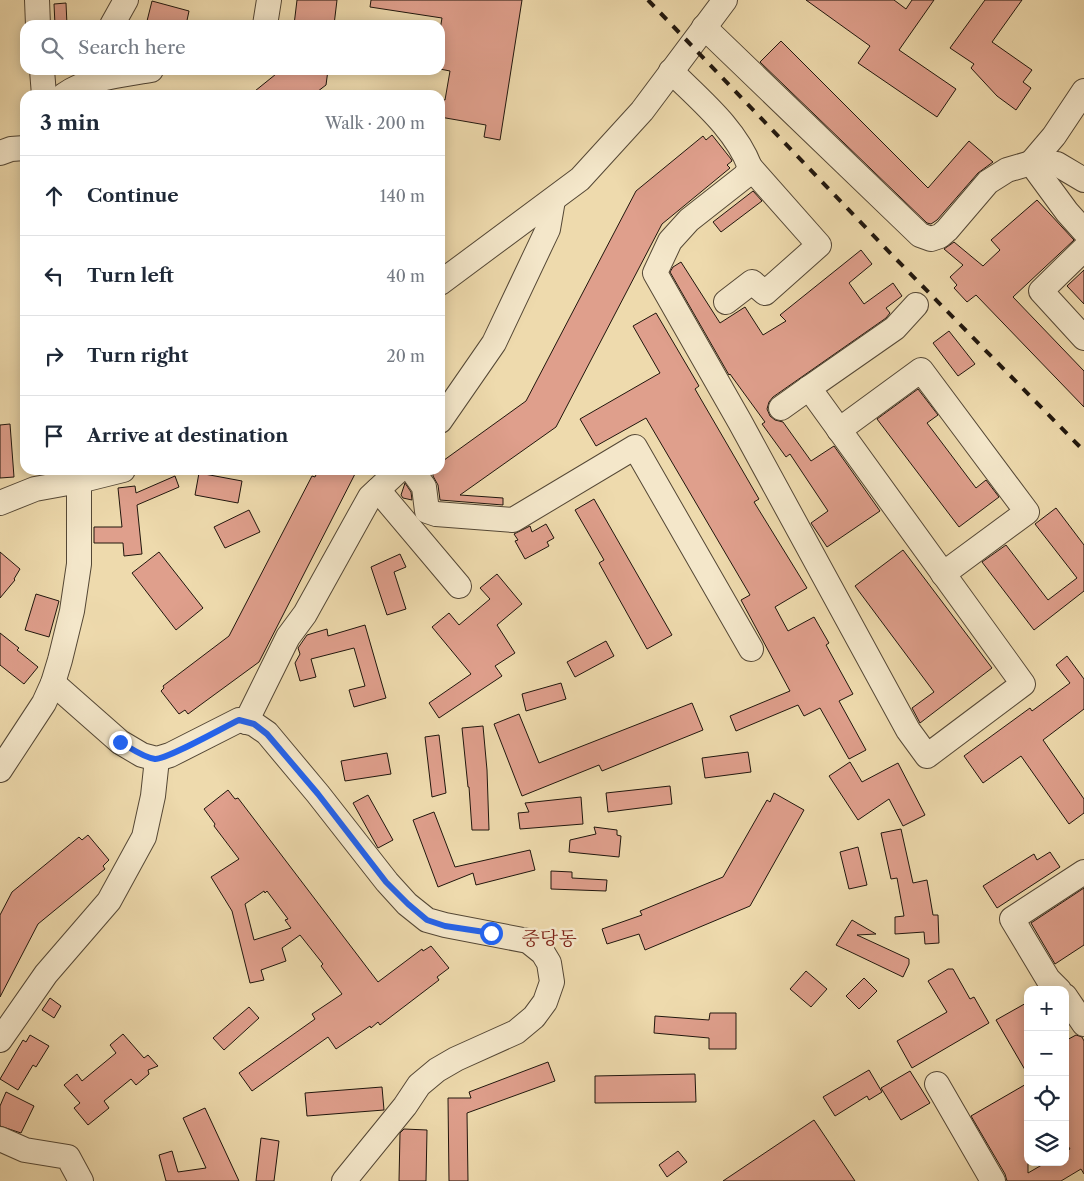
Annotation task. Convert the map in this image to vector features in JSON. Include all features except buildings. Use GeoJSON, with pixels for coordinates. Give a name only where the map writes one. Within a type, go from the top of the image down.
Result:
{"type":"FeatureCollection","features":[{"type":"Feature","properties":{"kind":"street"},"geometry":{"type":"LineString","coordinates":[[36,0],[38,20]]}},
{"type":"Feature","properties":{"kind":"street"},"geometry":{"type":"LineString","coordinates":[[115,20],[126,0]]}},
{"type":"Feature","properties":{"kind":"street"},"geometry":{"type":"LineString","coordinates":[[265,20],[268,0]]}},
{"type":"Feature","properties":{"kind":"street"},"geometry":{"type":"LineString","coordinates":[[445,279],[580,179],[642,111],[725,0]]}},
{"type":"Feature","properties":{"kind":"street"},"geometry":{"type":"LineString","coordinates":[[704,27],[920,235],[931,239],[940,236],[988,182],[1007,170],[1031,163],[1057,164],[1084,180]]}},
{"type":"Feature","properties":{"kind":"street"},"geometry":{"type":"LineString","coordinates":[[671,71],[724,124],[745,154],[750,167],[819,245],[765,293],[752,282],[726,302]]}},
{"type":"Feature","properties":{"kind":"street"},"geometry":{"type":"LineString","coordinates":[[42,75],[44,90]]}},
{"type":"Feature","properties":{"kind":"street"},"geometry":{"type":"LineString","coordinates":[[71,90],[92,77],[118,75]]}},
{"type":"Feature","properties":{"kind":"street"},"geometry":{"type":"LineString","coordinates":[[1031,163],[1054,136],[1084,91]]}},
{"type":"Feature","properties":{"kind":"street"},"geometry":{"type":"LineString","coordinates":[[0,153],[20,148]]}},
{"type":"Feature","properties":{"kind":"street"},"geometry":{"type":"LineString","coordinates":[[1031,163],[1067,212],[1084,231]]}},
{"type":"Feature","properties":{"kind":"street"},"geometry":{"type":"LineString","coordinates":[[750,167],[745,176],[690,220],[670,241],[655,273],[740,422],[908,730],[927,756],[1023,684],[809,388]]}},
{"type":"Feature","properties":{"kind":"street"},"geometry":{"type":"LineString","coordinates":[[445,414],[494,343],[548,229],[553,200]]}},
{"type":"Feature","properties":{"kind":"street"},"geometry":{"type":"LineString","coordinates":[[1084,249],[1041,290],[1084,338]]}},
{"type":"Feature","properties":{"kind":"street"},"geometry":{"type":"LineString","coordinates":[[782,408],[894,328],[916,305]]}},
{"type":"Feature","properties":{"kind":"street"},"geometry":{"type":"LineString","coordinates":[[839,430],[921,370],[1027,512],[943,574]]}},
{"type":"Feature","properties":{"kind":"street"},"geometry":{"type":"LineString","coordinates":[[416,475],[424,487],[426,511],[436,514],[513,520],[635,447],[751,649]]}},
{"type":"Feature","properties":{"kind":"street"},"geometry":{"type":"LineString","coordinates":[[0,503],[35,489],[79,475],[77,573],[72,611],[53,683],[44,703],[0,770]]}},
{"type":"Feature","properties":{"kind":"street"},"geometry":{"type":"LineString","coordinates":[[246,722],[288,637],[306,614],[370,498],[394,475]]}},
{"type":"Feature","properties":{"kind":"street"},"geometry":{"type":"LineString","coordinates":[[378,490],[459,586]]}},
{"type":"Feature","properties":{"kind":"street"},"geometry":{"type":"LineString","coordinates":[[53,683],[120,742],[142,755],[157,759],[170,755],[239,720],[254,724],[267,734],[318,794],[386,882],[427,920],[445,926],[528,941],[544,953],[549,963],[552,982],[545,1002],[534,1017],[516,1032],[456,1059],[437,1070],[419,1085],[405,1106],[344,1181]]}},
{"type":"Feature","properties":{"kind":"street"},"geometry":{"type":"LineString","coordinates":[[0,1040],[46,974],[109,901],[144,837],[153,796],[157,759]]}},
{"type":"Feature","properties":{"kind":"street"},"geometry":{"type":"LineString","coordinates":[[1055,986],[1048,979],[1012,919],[1084,872]]}},
{"type":"Feature","properties":{"kind":"street"},"geometry":{"type":"LineString","coordinates":[[1069,1002],[1084,1024]]}},
{"type":"Feature","properties":{"kind":"street"},"geometry":{"type":"LineString","coordinates":[[936,1084],[993,1181]]}},
{"type":"Feature","properties":{"kind":"street"},"geometry":{"type":"LineString","coordinates":[[0,1140],[25,1150],[68,1157],[81,1181]]}},
{"type":"Feature","properties":{"kind":"railway"},"geometry":{"type":"LineString","coordinates":[[648,0],[895,258],[1084,451]]}},
{"type":"Feature","properties":{"kind":"district","name":"중당동"},"geometry":{"type":"Point","coordinates":[549,938]}},
{"type":"Feature","properties":{"kind":"route"},"geometry":{"type":"LineString","coordinates":[[120,742],[142,755],[157,759],[170,755],[239,720],[254,724],[267,734],[318,794],[386,882],[408,904],[427,920],[445,926],[491,933]]}}]}
